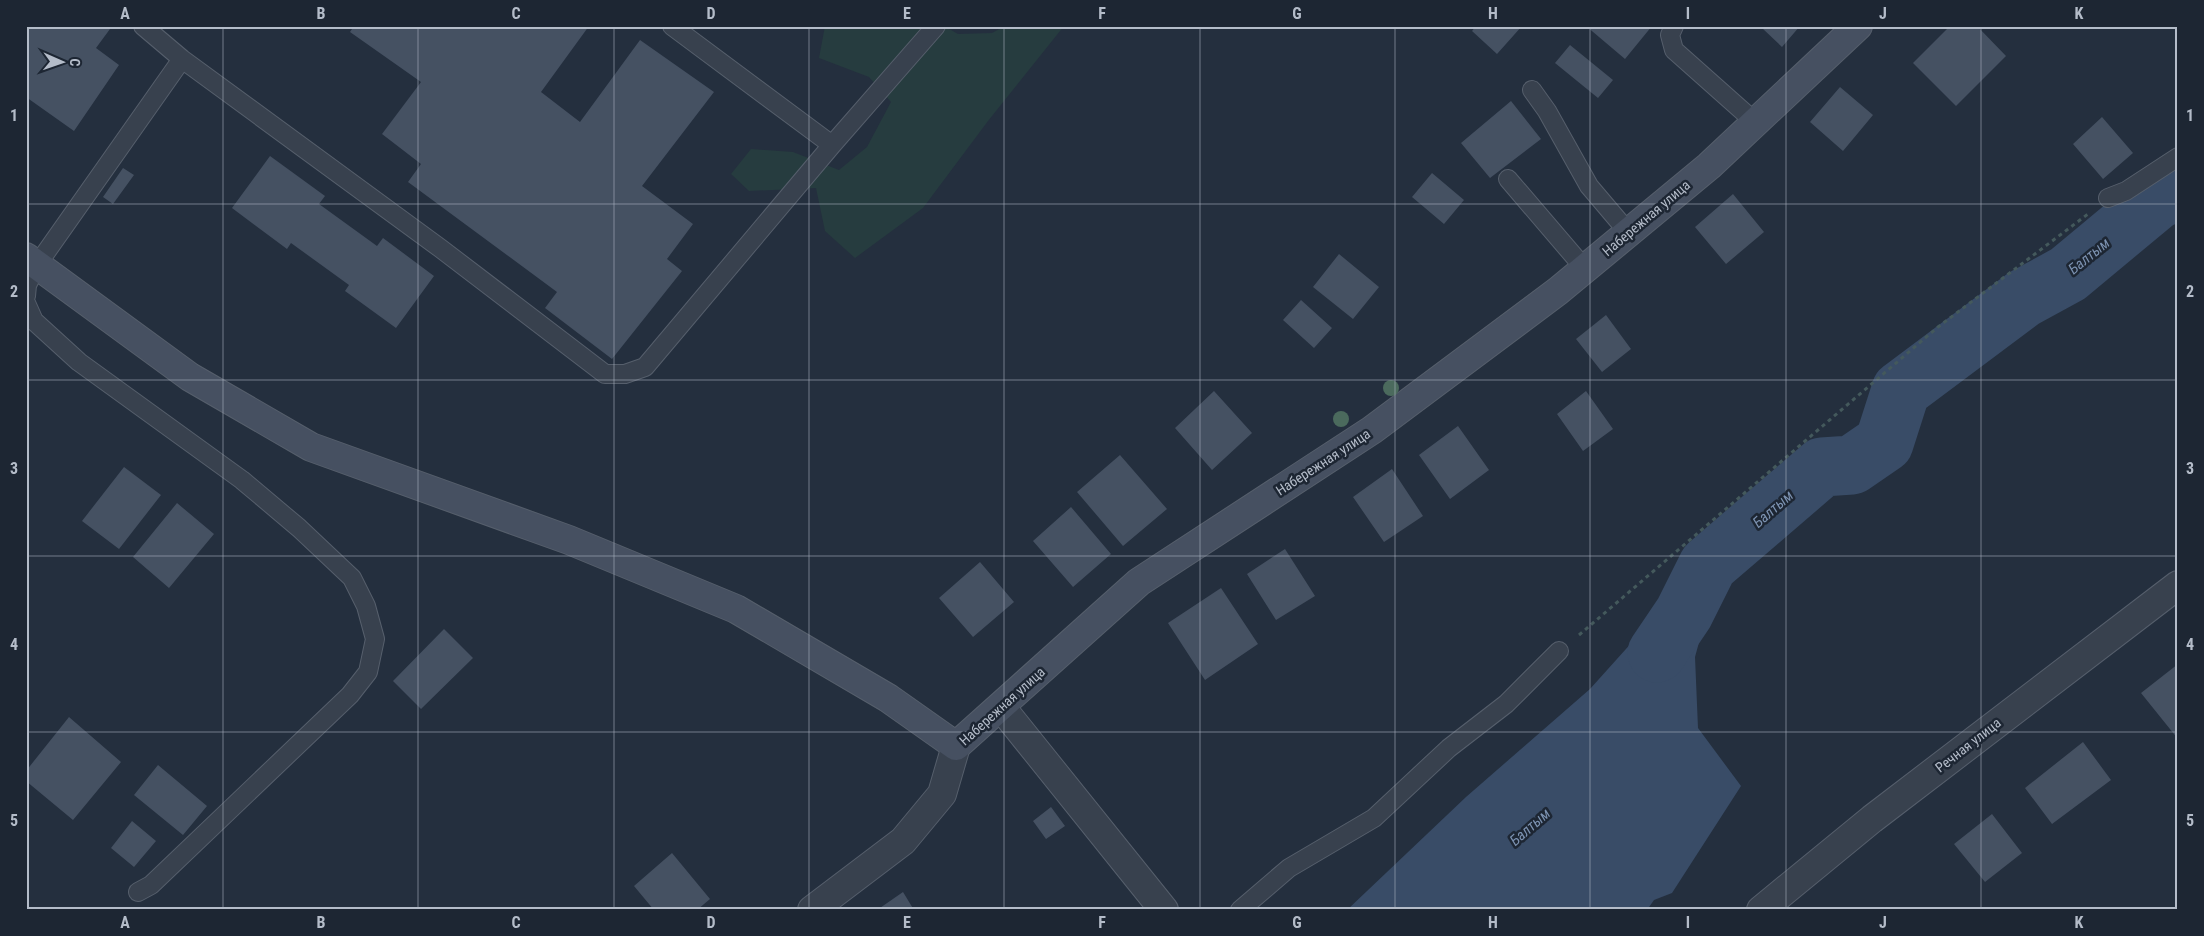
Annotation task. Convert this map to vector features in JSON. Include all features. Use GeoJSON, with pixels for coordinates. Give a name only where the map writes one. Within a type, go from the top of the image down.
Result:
{"type":"FeatureCollection","features":[{"type":"Feature","properties":{"kind":"street","name":"Набережная улица"},"geometry":{"type":"LineString","coordinates":[[812,910],[903,840],[942,794],[956,746],[1002,707],[1139,582],[1372,430],[1585,269],[1709,166],[1858,26]]}},
{"type":"Feature","properties":{"kind":"street"},"geometry":{"type":"LineString","coordinates":[[32,261],[190,377],[311,447],[569,540],[736,609],[888,698],[956,746]]}},
{"type":"Feature","properties":{"kind":"street","name":"Речная улица"},"geometry":{"type":"LineString","coordinates":[[1761,910],[1872,819],[2178,585]]}},
{"type":"Feature","properties":{"kind":"street"},"geometry":{"type":"LineString","coordinates":[[1002,707],[1164,910]]}},
{"type":"Feature","properties":{"kind":"lane"},"geometry":{"type":"LineString","coordinates":[[143,26],[182,59],[432,242],[605,374],[625,374],[645,366],[832,145],[936,26]]}},
{"type":"Feature","properties":{"kind":"lane"},"geometry":{"type":"LineString","coordinates":[[672,26],[832,145]]}},
{"type":"Feature","properties":{"kind":"lane"},"geometry":{"type":"LineString","coordinates":[[1674,26],[1670,35],[1674,50],[1755,122]]}},
{"type":"Feature","properties":{"kind":"lane"},"geometry":{"type":"LineString","coordinates":[[26,296],[32,261],[182,59]]}},
{"type":"Feature","properties":{"kind":"lane"},"geometry":{"type":"LineString","coordinates":[[1532,90],[1547,112],[1589,186],[1628,232]]}},
{"type":"Feature","properties":{"kind":"lane"},"geometry":{"type":"LineString","coordinates":[[2108,198],[2126,191],[2178,157]]}},
{"type":"Feature","properties":{"kind":"lane"},"geometry":{"type":"LineString","coordinates":[[1508,179],[1585,269]]}},
{"type":"Feature","properties":{"kind":"lane"},"geometry":{"type":"LineString","coordinates":[[26,303],[34,321],[79,362],[242,480],[299,528],[352,578],[366,606],[375,639],[368,672],[350,695],[151,884],[138,892]]}},
{"type":"Feature","properties":{"kind":"lane"},"geometry":{"type":"LineString","coordinates":[[1240,910],[1289,868],[1374,818],[1449,748],[1506,704],[1559,651]]}},
{"type":"Feature","properties":{"kind":"path"},"geometry":{"type":"LineString","coordinates":[[1559,651],[1600,620],[1938,327],[2108,198]]}},
{"type":"Feature","properties":{"kind":"green space"},"geometry":{"type":"Polygon","coordinates":[[[825,26],[944,26],[958,34],[992,33],[1005,26],[1064,26],[988,121],[923,208],[855,258],[825,231],[816,188],[749,191],[731,174],[751,149],[793,152],[839,170],[867,147],[891,102],[869,77],[819,58],[825,26]]]}},
{"type":"Feature","properties":{"kind":"water"},"geometry":{"type":"Polygon","coordinates":[[[1688,580],[1713,591],[1695,657],[1698,728],[1741,786],[1672,893],[1654,900],[1647,910],[1347,910],[1466,797],[1590,689],[1688,580]]]}},
{"type":"Feature","properties":{"kind":"building"},"geometry":{"type":"Polygon","coordinates":[[[26,26],[107,26],[110,29],[96,48],[119,65],[74,131],[26,97],[26,26]]]}},
{"type":"Feature","properties":{"kind":"building"},"geometry":{"type":"Polygon","coordinates":[[[354,26],[589,26],[541,92],[580,122],[640,40],[714,92],[642,186],[693,224],[667,259],[682,271],[612,359],[545,308],[557,292],[408,182],[421,164],[382,134],[421,82],[350,32],[354,26]]]}},
{"type":"Feature","properties":{"kind":"building"},"geometry":{"type":"Polygon","coordinates":[[[1476,26],[1522,26],[1497,54],[1472,31],[1476,26]]]}},
{"type":"Feature","properties":{"kind":"building"},"geometry":{"type":"Polygon","coordinates":[[[1586,26],[1652,26],[1625,59],[1586,26]]]}},
{"type":"Feature","properties":{"kind":"building"},"geometry":{"type":"Polygon","coordinates":[[[1764,26],[1800,26],[1782,47],[1762,28],[1764,26]]]}},
{"type":"Feature","properties":{"kind":"building"},"geometry":{"type":"Polygon","coordinates":[[[1950,26],[1977,26],[2006,56],[1956,106],[1913,63],[1950,26]]]}},
{"type":"Feature","properties":{"kind":"building"},"geometry":{"type":"Polygon","coordinates":[[[1570,45],[1613,80],[1598,98],[1555,63],[1570,45]]]}},
{"type":"Feature","properties":{"kind":"building"},"geometry":{"type":"Polygon","coordinates":[[[1840,87],[1873,115],[1843,151],[1810,122],[1840,87]]]}},
{"type":"Feature","properties":{"kind":"building"},"geometry":{"type":"Polygon","coordinates":[[[1511,101],[1541,139],[1490,178],[1461,143],[1511,101]]]}},
{"type":"Feature","properties":{"kind":"building"},"geometry":{"type":"Polygon","coordinates":[[[2102,117],[2133,153],[2103,179],[2073,144],[2102,117]]]}},
{"type":"Feature","properties":{"kind":"building"},"geometry":{"type":"Polygon","coordinates":[[[270,156],[325,196],[319,204],[377,246],[383,238],[434,276],[396,328],[345,291],[349,285],[291,243],[287,249],[232,208],[270,156]]]}},
{"type":"Feature","properties":{"kind":"building"},"geometry":{"type":"Polygon","coordinates":[[[123,168],[134,175],[113,204],[103,197],[123,168]]]}},
{"type":"Feature","properties":{"kind":"building"},"geometry":{"type":"Polygon","coordinates":[[[1432,173],[1464,200],[1444,224],[1412,197],[1432,173]]]}},
{"type":"Feature","properties":{"kind":"building"},"geometry":{"type":"Polygon","coordinates":[[[1733,194],[1764,232],[1726,264],[1695,227],[1733,194]]]}},
{"type":"Feature","properties":{"kind":"building"},"geometry":{"type":"Polygon","coordinates":[[[1339,254],[1379,287],[1353,319],[1313,287],[1339,254]]]}},
{"type":"Feature","properties":{"kind":"building"},"geometry":{"type":"Polygon","coordinates":[[[1301,300],[1332,328],[1314,348],[1283,320],[1301,300]]]}},
{"type":"Feature","properties":{"kind":"building"},"geometry":{"type":"Polygon","coordinates":[[[1606,315],[1631,349],[1602,372],[1576,339],[1606,315]]]}},
{"type":"Feature","properties":{"kind":"building"},"geometry":{"type":"Polygon","coordinates":[[[1214,391],[1252,433],[1212,470],[1175,428],[1214,391]]]}},
{"type":"Feature","properties":{"kind":"building"},"geometry":{"type":"Polygon","coordinates":[[[1586,391],[1613,429],[1583,451],[1557,414],[1586,391]]]}},
{"type":"Feature","properties":{"kind":"building"},"geometry":{"type":"Polygon","coordinates":[[[1458,426],[1489,470],[1450,499],[1419,455],[1458,426]]]}},
{"type":"Feature","properties":{"kind":"building"},"geometry":{"type":"Polygon","coordinates":[[[1120,455],[1167,509],[1123,546],[1077,492],[1120,455]]]}},
{"type":"Feature","properties":{"kind":"building"},"geometry":{"type":"Polygon","coordinates":[[[124,467],[161,495],[119,549],[82,521],[124,467]]]}},
{"type":"Feature","properties":{"kind":"building"},"geometry":{"type":"Polygon","coordinates":[[[1392,469],[1423,516],[1384,542],[1353,497],[1392,469]]]}},
{"type":"Feature","properties":{"kind":"building"},"geometry":{"type":"Polygon","coordinates":[[[177,503],[214,534],[169,588],[133,557],[177,503]]]}},
{"type":"Feature","properties":{"kind":"building"},"geometry":{"type":"Polygon","coordinates":[[[1071,507],[1111,554],[1073,587],[1033,541],[1071,507]]]}},
{"type":"Feature","properties":{"kind":"building"},"geometry":{"type":"Polygon","coordinates":[[[1285,549],[1315,596],[1276,620],[1247,574],[1285,549]]]}},
{"type":"Feature","properties":{"kind":"building"},"geometry":{"type":"Polygon","coordinates":[[[980,562],[1014,602],[973,637],[939,598],[980,562]]]}},
{"type":"Feature","properties":{"kind":"building"},"geometry":{"type":"Polygon","coordinates":[[[1221,588],[1258,644],[1205,680],[1168,623],[1221,588]]]}},
{"type":"Feature","properties":{"kind":"building"},"geometry":{"type":"Polygon","coordinates":[[[444,629],[473,658],[421,709],[393,681],[444,629]]]}},
{"type":"Feature","properties":{"kind":"building"},"geometry":{"type":"Polygon","coordinates":[[[2178,664],[2178,739],[2141,693],[2178,664]]]}},
{"type":"Feature","properties":{"kind":"building"},"geometry":{"type":"Polygon","coordinates":[[[69,717],[121,762],[73,820],[26,781],[26,771],[69,717]]]}},
{"type":"Feature","properties":{"kind":"building"},"geometry":{"type":"Polygon","coordinates":[[[2083,742],[2111,780],[2052,824],[2025,788],[2083,742]]]}},
{"type":"Feature","properties":{"kind":"building"},"geometry":{"type":"Polygon","coordinates":[[[158,765],[207,806],[183,835],[134,795],[158,765]]]}},
{"type":"Feature","properties":{"kind":"building"},"geometry":{"type":"Polygon","coordinates":[[[1051,807],[1065,826],[1046,839],[1033,821],[1051,807]]]}},
{"type":"Feature","properties":{"kind":"building"},"geometry":{"type":"Polygon","coordinates":[[[1992,814],[2022,853],[1985,882],[1954,844],[1992,814]]]}},
{"type":"Feature","properties":{"kind":"building"},"geometry":{"type":"Polygon","coordinates":[[[132,821],[156,841],[134,867],[111,848],[132,821]]]}},
{"type":"Feature","properties":{"kind":"building"},"geometry":{"type":"Polygon","coordinates":[[[672,853],[710,899],[697,910],[654,910],[634,886],[672,853]]]}},
{"type":"Feature","properties":{"kind":"building"},"geometry":{"type":"Polygon","coordinates":[[[903,892],[914,910],[877,910],[903,892]]]}},
{"type":"Feature","properties":{"kind":"waterway","name":"Балтым"},"geometry":{"type":"LineString","coordinates":[[1657,653],[1684,613],[1708,565],[1822,467],[1852,465],[1884,443],[1901,390],[2024,298],[2068,274],[2157,200],[2178,190]]}}]}
